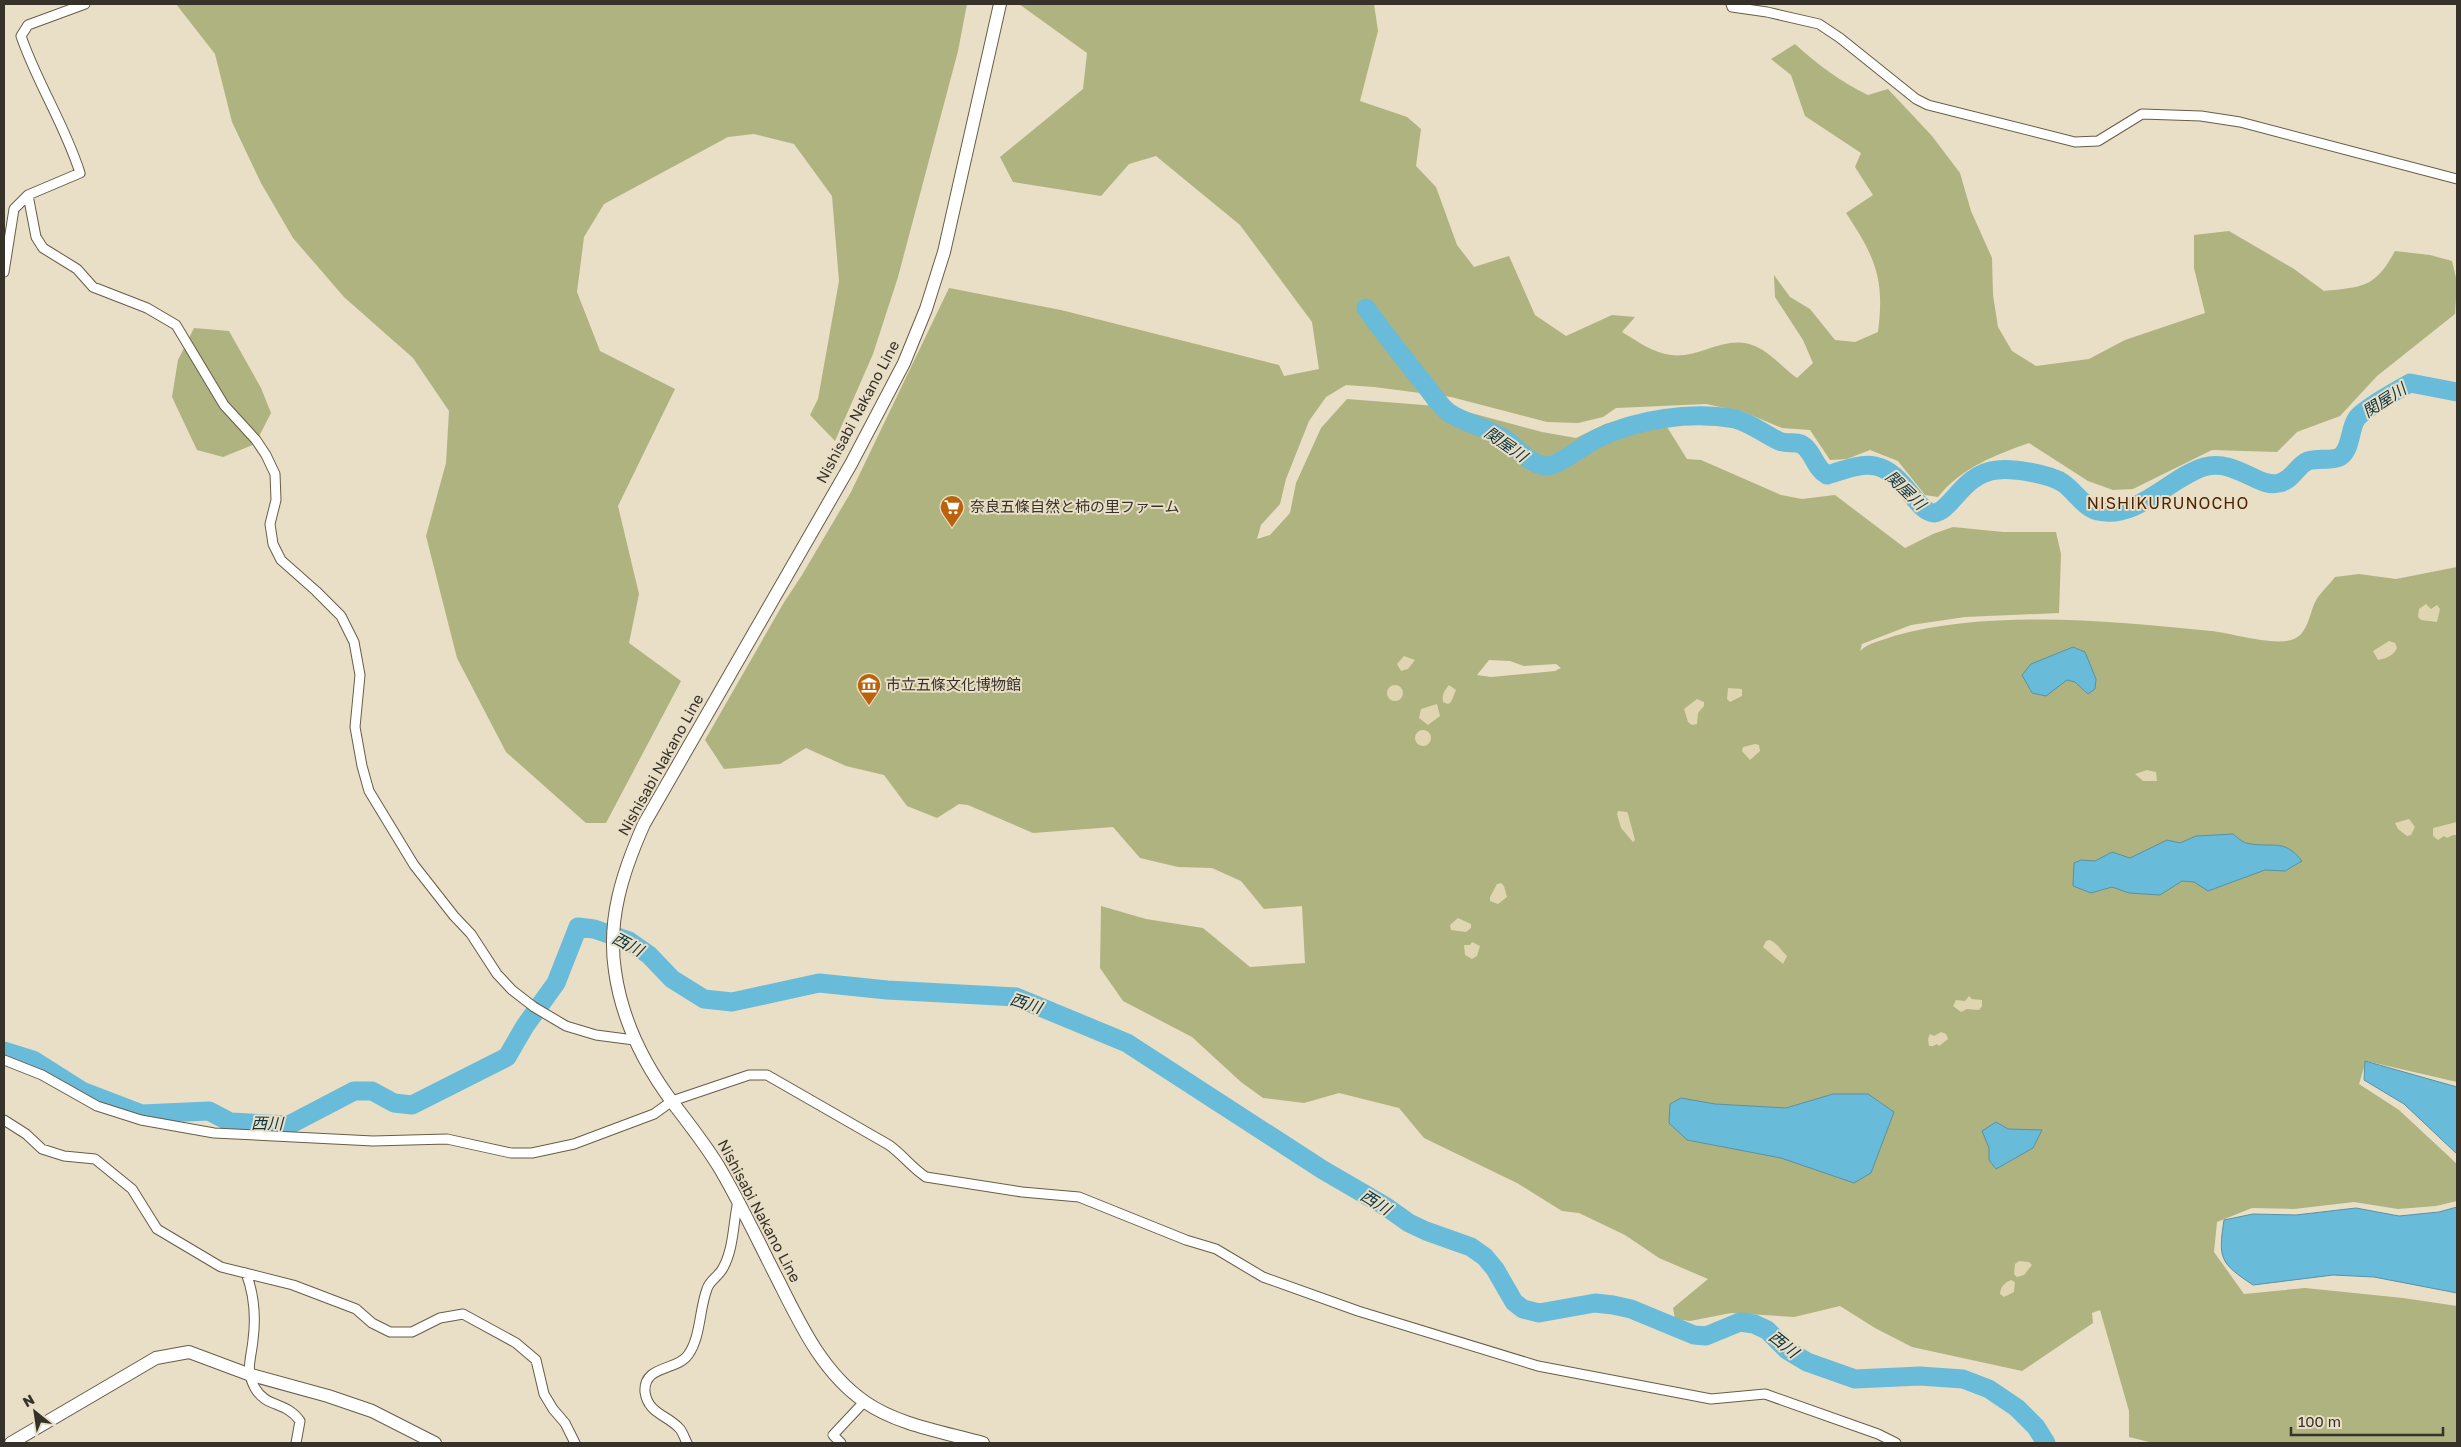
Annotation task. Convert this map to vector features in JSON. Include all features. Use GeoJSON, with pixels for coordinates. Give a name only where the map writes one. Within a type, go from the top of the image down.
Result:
{"type":"FeatureCollection","features":[{"type":"Feature","properties":{"kind":"main road","name":"Nishisabi Nakano Line"},"geometry":{"type":"LineString","coordinates":[[983,1443],[898,1419],[864,1402],[822,1360],[805,1333],[738,1201],[699,1136],[672,1101],[634,1040],[622,1008],[612,946],[614,913],[622,882],[644,824],[841,481],[904,363],[926,308],[944,252],[1000,4]]}},
{"type":"Feature","properties":{"kind":"main road"},"geometry":{"type":"LineString","coordinates":[[10,1443],[156,1358],[189,1352],[248,1374],[328,1396],[372,1411],[436,1443]]}},
{"type":"Feature","properties":{"kind":"street"},"geometry":{"type":"LineString","coordinates":[[4,272],[14,209],[28,195],[80,173],[74,155],[30,61],[21,36],[28,25],[86,4]]}},
{"type":"Feature","properties":{"kind":"street"},"geometry":{"type":"LineString","coordinates":[[1731,4],[1732,7],[1767,12],[1819,24],[1928,106],[2039,134],[2075,142],[2098,141],[2142,114],[2201,116],[2240,122],[2457,179]]}},
{"type":"Feature","properties":{"kind":"street"},"geometry":{"type":"LineString","coordinates":[[28,195],[36,237],[43,248],[76,269],[93,286],[147,308],[176,325],[224,405],[256,440],[266,455],[275,474],[276,500],[270,524],[273,544],[281,560],[341,616],[354,642],[360,675],[355,727],[362,766],[369,791],[414,865],[454,916],[472,934],[497,974],[512,990],[534,1007],[566,1026],[596,1035],[634,1040]]}},
{"type":"Feature","properties":{"kind":"street"},"geometry":{"type":"LineString","coordinates":[[4,1060],[42,1075],[97,1106],[141,1120],[214,1133],[373,1141],[446,1139],[511,1153],[532,1153],[574,1144],[654,1114],[672,1101],[749,1075],[767,1075],[900,1152],[914,1170],[926,1177],[1022,1192],[1079,1197],[1186,1240],[1216,1249],[1263,1277],[1358,1310],[1538,1366],[1711,1399],[1766,1394],[1878,1434],[1896,1443]]}},
{"type":"Feature","properties":{"kind":"street"},"geometry":{"type":"LineString","coordinates":[[4,1120],[26,1134],[42,1149],[64,1156],[94,1159],[132,1189],[157,1229],[220,1267],[293,1285],[356,1309],[372,1323],[390,1332],[412,1332],[440,1318],[463,1314],[516,1343],[536,1360],[544,1394],[553,1409],[565,1423],[575,1443]]}},
{"type":"Feature","properties":{"kind":"street"},"geometry":{"type":"LineString","coordinates":[[687,1443],[680,1430],[656,1413],[648,1402],[645,1390],[647,1379],[656,1371],[686,1358],[693,1348],[707,1287],[723,1268],[730,1249],[738,1201]]}},
{"type":"Feature","properties":{"kind":"street"},"geometry":{"type":"LineString","coordinates":[[246,1273],[253,1291],[254,1339],[248,1374],[256,1391],[270,1403],[287,1407],[300,1421],[296,1443]]}},
{"type":"Feature","properties":{"kind":"street"},"geometry":{"type":"LineString","coordinates":[[841,1443],[833,1435],[864,1402]]}},
{"type":"Feature","properties":{"kind":"green space"},"geometry":{"type":"Polygon","coordinates":[[[176,4],[967,4],[958,51],[898,277],[873,354],[835,441],[810,415],[818,399],[839,281],[832,196],[794,144],[754,134],[728,137],[604,204],[584,237],[577,292],[600,351],[675,389],[618,506],[639,594],[629,643],[681,681],[606,823],[586,823],[506,752],[457,658],[426,536],[446,463],[449,411],[413,358],[344,297],[293,238],[261,183],[232,122],[215,54],[176,4]]]}},
{"type":"Feature","properties":{"kind":"green space"},"geometry":{"type":"Polygon","coordinates":[[[1019,4],[1374,4],[1378,31],[1360,101],[1407,117],[1421,129],[1416,166],[1436,187],[1457,245],[1474,267],[1509,256],[1535,315],[1566,336],[1612,315],[1635,317],[1622,332],[1658,352],[1682,355],[1735,342],[1746,343],[1768,354],[1797,378],[1813,363],[1803,340],[1775,297],[1774,275],[1790,297],[1810,309],[1835,340],[1855,342],[1878,332],[1880,297],[1879,282],[1871,256],[1846,213],[1873,195],[1855,167],[1861,153],[1805,116],[1791,75],[1771,59],[1795,44],[1830,72],[1868,95],[1888,89],[1932,136],[1960,173],[1971,211],[1992,258],[1993,295],[1998,327],[2012,351],[2036,366],[2089,359],[2125,340],[2205,313],[2194,268],[2194,235],[2229,231],[2294,269],[2324,291],[2349,288],[2367,283],[2381,272],[2395,251],[2430,255],[2452,261],[2457,282],[2455,314],[2377,376],[2340,416],[2297,432],[2277,452],[2212,450],[2133,489],[2113,490],[2088,481],[2029,443],[2004,452],[1968,470],[1938,497],[1925,495],[1898,461],[1870,450],[1847,459],[1830,460],[1810,430],[1782,428],[1744,412],[1706,404],[1616,408],[1603,417],[1578,423],[1547,422],[1451,397],[1346,385],[1326,397],[1309,421],[1286,479],[1280,504],[1261,525],[1257,539],[1270,535],[1290,513],[1296,483],[1321,428],[1347,399],[1449,407],[1542,432],[1576,438],[1605,424],[1628,418],[1667,427],[1687,459],[1701,460],[1781,495],[1802,499],[1835,495],[1905,548],[1933,534],[1953,527],[2003,532],[2056,532],[2061,554],[2059,613],[1965,617],[1911,625],[1862,644],[1860,651],[1881,640],[1931,628],[1971,622],[2011,620],[2093,621],[2133,624],[2211,631],[2265,641],[2286,641],[2294,639],[2303,631],[2315,602],[2335,577],[2359,574],[2396,579],[2457,567],[2457,1082],[2366,1061],[2359,1084],[2399,1110],[2457,1164],[2457,1201],[2436,1206],[2398,1209],[2354,1202],[2294,1209],[2252,1208],[2217,1222],[2214,1252],[2244,1294],[2305,1288],[2403,1298],[2457,1306],[2457,1443],[2153,1443],[2129,1437],[2129,1411],[2100,1310],[2092,1313],[2093,1323],[2022,1371],[1912,1347],[1875,1328],[1840,1306],[1794,1317],[1731,1313],[1690,1321],[1675,1319],[1673,1308],[1708,1279],[1659,1258],[1625,1235],[1579,1213],[1562,1211],[1517,1183],[1424,1138],[1399,1108],[1339,1093],[1304,1103],[1263,1098],[1241,1082],[1192,1037],[1123,1001],[1100,968],[1101,906],[1146,919],[1203,928],[1250,967],[1305,963],[1302,906],[1264,909],[1241,881],[1212,868],[1178,867],[1140,858],[1113,827],[1033,833],[968,805],[959,804],[937,818],[907,806],[884,775],[846,766],[806,748],[780,764],[724,769],[705,740],[783,604],[851,492],[949,288],[1061,310],[1279,365],[1284,376],[1319,369],[1312,322],[1240,225],[1156,156],[1129,164],[1101,196],[1013,182],[1000,157],[1083,89],[1087,53],[1019,4]],[[1489,660],[1477,675],[1491,677],[1555,671],[1561,668],[1556,664],[1524,666],[1510,661],[1489,660]]]}},
{"type":"Feature","properties":{"kind":"green space"},"geometry":{"type":"Polygon","coordinates":[[[194,328],[229,331],[261,388],[271,413],[255,444],[223,457],[197,450],[172,397],[178,360],[194,328]]]}},
{"type":"Feature","properties":{"kind":"sand"},"geometry":{"type":"Polygon","coordinates":[[[2426,604],[2431,609],[2437,605],[2440,609],[2437,622],[2421,620],[2418,617],[2419,609],[2426,604]]]}},
{"type":"Feature","properties":{"kind":"sand"},"geometry":{"type":"Polygon","coordinates":[[[2389,641],[2395,643],[2397,648],[2394,653],[2378,660],[2373,651],[2389,641]]]}},
{"type":"Feature","properties":{"kind":"sand"},"geometry":{"type":"Polygon","coordinates":[[[1404,656],[1415,660],[1408,669],[1401,671],[1397,664],[1404,656]]]}},
{"type":"Feature","properties":{"kind":"sand"},"geometry":{"type":"Polygon","coordinates":[[[1395,685],[1403,693],[1395,701],[1387,693],[1395,685]]]}},
{"type":"Feature","properties":{"kind":"sand"},"geometry":{"type":"Polygon","coordinates":[[[1449,685],[1456,690],[1451,702],[1448,704],[1443,702],[1443,697],[1449,685]]]}},
{"type":"Feature","properties":{"kind":"sand"},"geometry":{"type":"Polygon","coordinates":[[[1728,688],[1742,689],[1742,696],[1730,702],[1727,699],[1728,688]]]}},
{"type":"Feature","properties":{"kind":"sand"},"geometry":{"type":"Polygon","coordinates":[[[1697,699],[1704,702],[1704,706],[1698,713],[1697,724],[1692,725],[1688,722],[1684,709],[1697,699]]]}},
{"type":"Feature","properties":{"kind":"sand"},"geometry":{"type":"Polygon","coordinates":[[[1437,704],[1440,716],[1428,725],[1419,718],[1421,709],[1437,704]]]}},
{"type":"Feature","properties":{"kind":"sand"},"geometry":{"type":"Polygon","coordinates":[[[1420,730],[1426,730],[1431,735],[1429,744],[1420,746],[1415,741],[1415,735],[1420,730]]]}},
{"type":"Feature","properties":{"kind":"sand"},"geometry":{"type":"Polygon","coordinates":[[[1759,745],[1760,751],[1750,760],[1742,751],[1743,747],[1759,745]]]}},
{"type":"Feature","properties":{"kind":"sand"},"geometry":{"type":"Polygon","coordinates":[[[2147,770],[2156,772],[2157,781],[2143,781],[2135,774],[2147,770]]]}},
{"type":"Feature","properties":{"kind":"sand"},"geometry":{"type":"Polygon","coordinates":[[[1618,811],[1627,812],[1628,814],[1635,840],[1633,842],[1621,828],[1617,814],[1618,811]]]}},
{"type":"Feature","properties":{"kind":"sand"},"geometry":{"type":"Polygon","coordinates":[[[2409,819],[2415,827],[2411,835],[2407,836],[2398,829],[2395,823],[2409,819]]]}},
{"type":"Feature","properties":{"kind":"sand"},"geometry":{"type":"Polygon","coordinates":[[[2457,822],[2457,835],[2447,838],[2444,836],[2438,840],[2433,836],[2433,828],[2457,822]]]}},
{"type":"Feature","properties":{"kind":"sand"},"geometry":{"type":"Polygon","coordinates":[[[1501,883],[1504,886],[1507,897],[1498,904],[1490,901],[1490,897],[1497,884],[1501,883]]]}},
{"type":"Feature","properties":{"kind":"sand"},"geometry":{"type":"Polygon","coordinates":[[[1458,918],[1471,924],[1471,928],[1466,932],[1451,930],[1450,925],[1458,918]]]}},
{"type":"Feature","properties":{"kind":"sand"},"geometry":{"type":"Polygon","coordinates":[[[1770,940],[1787,956],[1783,964],[1763,947],[1766,941],[1770,940]]]}},
{"type":"Feature","properties":{"kind":"sand"},"geometry":{"type":"Polygon","coordinates":[[[1472,942],[1480,946],[1477,956],[1472,959],[1465,955],[1464,945],[1470,945],[1472,942]]]}},
{"type":"Feature","properties":{"kind":"sand"},"geometry":{"type":"Polygon","coordinates":[[[1969,996],[1972,999],[1982,1000],[1982,1006],[1979,1010],[1967,1009],[1961,1012],[1953,1006],[1956,1000],[1965,1001],[1969,996]]]}},
{"type":"Feature","properties":{"kind":"sand"},"geometry":{"type":"Polygon","coordinates":[[[1941,1032],[1946,1034],[1948,1039],[1939,1046],[1937,1044],[1929,1046],[1928,1039],[1930,1034],[1934,1036],[1941,1032]]]}},
{"type":"Feature","properties":{"kind":"sand"},"geometry":{"type":"Polygon","coordinates":[[[2019,1261],[2029,1262],[2032,1265],[2024,1275],[2017,1277],[2014,1274],[2015,1264],[2019,1261]]]}},
{"type":"Feature","properties":{"kind":"sand"},"geometry":{"type":"Polygon","coordinates":[[[2011,1280],[2015,1282],[2014,1292],[2004,1297],[2000,1294],[2001,1289],[2011,1280]]]}},
{"type":"Feature","properties":{"kind":"water"},"geometry":{"type":"Polygon","coordinates":[[[2073,647],[2085,652],[2096,679],[2095,689],[2088,694],[2075,682],[2067,680],[2046,696],[2032,693],[2022,675],[2031,664],[2073,647]]]}},
{"type":"Feature","properties":{"kind":"water"},"geometry":{"type":"Polygon","coordinates":[[[2233,834],[2246,843],[2283,846],[2302,861],[2285,871],[2265,870],[2208,891],[2194,882],[2182,881],[2160,895],[2129,893],[2112,887],[2091,893],[2073,886],[2074,863],[2081,860],[2095,861],[2112,852],[2130,858],[2167,840],[2180,843],[2196,836],[2233,834]]]}},
{"type":"Feature","properties":{"kind":"water"},"geometry":{"type":"Polygon","coordinates":[[[2365,1061],[2457,1087],[2457,1154],[2404,1104],[2364,1080],[2365,1061]]]}},
{"type":"Feature","properties":{"kind":"water"},"geometry":{"type":"Polygon","coordinates":[[[1833,1094],[1868,1094],[1894,1112],[1871,1173],[1854,1183],[1781,1158],[1687,1140],[1669,1123],[1670,1104],[1681,1098],[1715,1104],[1786,1108],[1833,1094]]]}},
{"type":"Feature","properties":{"kind":"water"},"geometry":{"type":"Polygon","coordinates":[[[1996,1122],[2008,1129],[2042,1130],[2033,1148],[1996,1169],[1989,1160],[1989,1148],[1982,1131],[1996,1122]]]}},
{"type":"Feature","properties":{"kind":"water"},"geometry":{"type":"Polygon","coordinates":[[[2457,1207],[2457,1293],[2374,1277],[2333,1275],[2253,1285],[2228,1265],[2222,1252],[2224,1220],[2253,1214],[2296,1215],[2356,1208],[2399,1216],[2439,1212],[2457,1207]]]}},
{"type":"Feature","properties":{"kind":"waterway","name":"関屋川"},"geometry":{"type":"LineString","coordinates":[[1366,308],[1448,412],[1505,439],[1529,459],[1540,465],[1546,466],[1557,463],[1592,441],[1630,426],[1683,416],[1735,419],[1782,442],[1801,444],[1807,449],[1820,469],[1827,475],[1869,465],[1885,469],[1894,475],[1922,506],[1934,513],[1946,506],[1975,478],[1997,470],[2041,474],[2063,483],[2093,509],[2112,512],[2139,504],[2191,472],[2215,465],[2236,470],[2263,482],[2279,483],[2288,479],[2308,461],[2338,458],[2341,456],[2347,448],[2354,422],[2357,418],[2390,394],[2410,383],[2457,392]]}},
{"type":"Feature","properties":{"kind":"waterway","name":"西川"},"geometry":{"type":"LineString","coordinates":[[4,1051],[33,1060],[82,1091],[142,1114],[209,1111],[230,1122],[289,1125],[354,1091],[372,1091],[394,1103],[412,1105],[507,1057],[525,1026],[556,983],[578,927],[594,929],[629,941],[649,955],[672,979],[704,999],[732,1002],[819,983],[887,990],[1016,997],[1127,1043],[1323,1170],[1385,1206],[1409,1223],[1471,1247],[1485,1257],[1495,1269],[1514,1302],[1523,1309],[1539,1313],[1595,1303],[1613,1305],[1631,1309],[1694,1335],[1706,1336],[1740,1322],[1754,1324],[1767,1330],[1787,1350],[1807,1362],[1855,1379],[1920,1376],[1963,1379],[1989,1389],[2017,1408],[2036,1427],[2046,1443]]}},
{"type":"Feature","properties":{"kind":"place","name":"奈良五條自然と柿の里ファーム"},"geometry":{"type":"Point","coordinates":[952,528]}},
{"type":"Feature","properties":{"kind":"place","name":"市立五條文化博物館"},"geometry":{"type":"Point","coordinates":[869,706]}},
{"type":"Feature","properties":{"kind":"district","name":"NISHIKURUNOCHO"},"geometry":{"type":"Point","coordinates":[2168,503]}}]}
